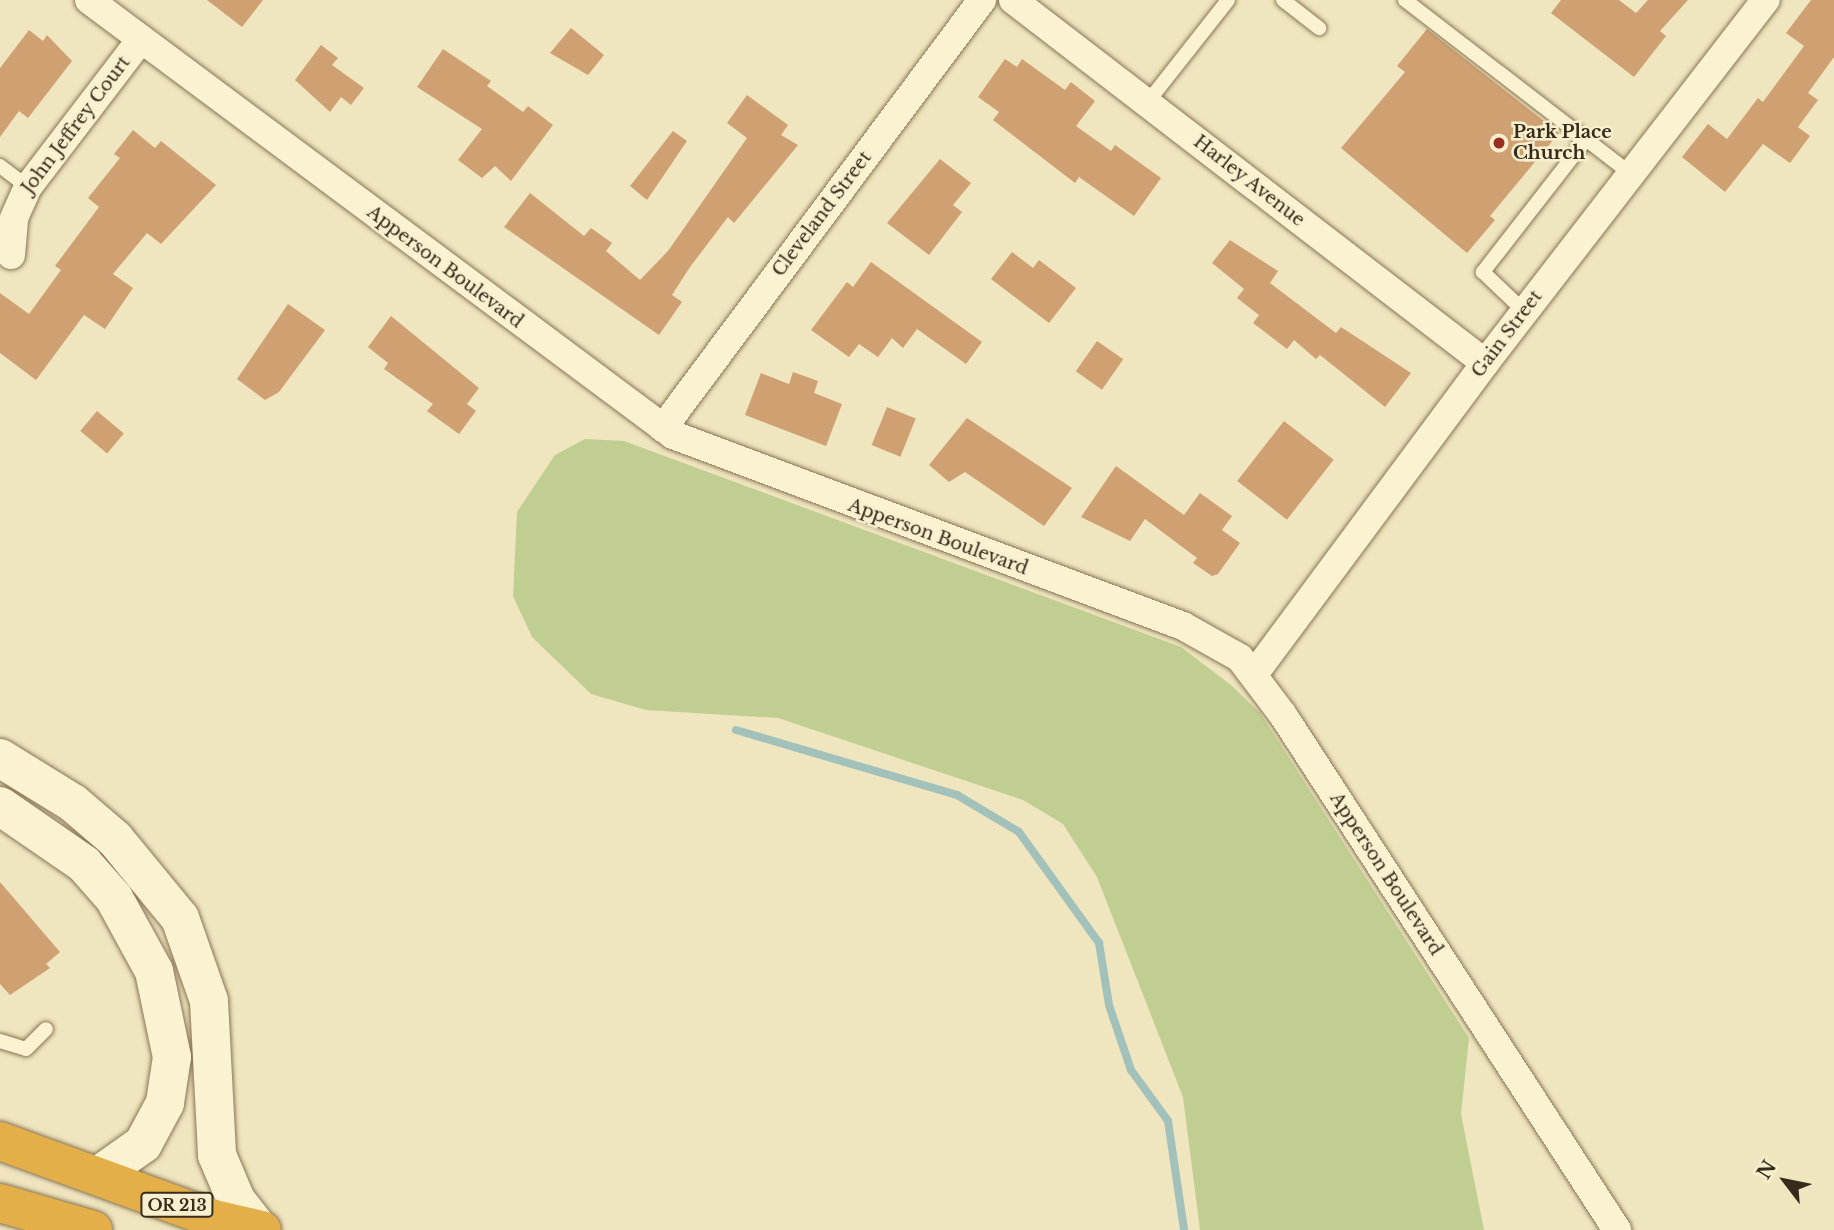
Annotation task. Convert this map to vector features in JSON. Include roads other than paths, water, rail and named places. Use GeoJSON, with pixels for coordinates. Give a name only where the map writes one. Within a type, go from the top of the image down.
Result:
{"type":"FeatureCollection","features":[{"type":"Feature","properties":{"kind":"highway","name":"OR 213"},"geometry":{"type":"LineString","coordinates":[[0,1141],[214,1219],[260,1229]]}},
{"type":"Feature","properties":{"kind":"highway"},"geometry":{"type":"LineString","coordinates":[[0,1203],[57,1226],[93,1230]]}},
{"type":"Feature","properties":{"kind":"main road"},"geometry":{"type":"LineString","coordinates":[[0,758],[73,803],[115,839],[180,918],[209,1001],[217,1155],[236,1200],[260,1229]]}},
{"type":"Feature","properties":{"kind":"main road"},"geometry":{"type":"LineString","coordinates":[[0,806],[83,864],[114,898],[154,971],[172,1057],[165,1103],[143,1143],[98,1176]]}},
{"type":"Feature","properties":{"kind":"street","name":"Apperson Boulevard"},"geometry":{"type":"LineString","coordinates":[[89,0],[663,428],[706,452],[1183,626],[1231,652],[1255,673],[1616,1230]]}},
{"type":"Feature","properties":{"kind":"street","name":"Cleveland Street"},"geometry":{"type":"LineString","coordinates":[[663,428],[982,0]]}},
{"type":"Feature","properties":{"kind":"street","name":"Harley Avenue"},"geometry":{"type":"LineString","coordinates":[[1013,0],[1485,363]]}},
{"type":"Feature","properties":{"kind":"street","name":"Gain Street"},"geometry":{"type":"LineString","coordinates":[[1255,673],[1524,311],[1766,0]]}},
{"type":"Feature","properties":{"kind":"street","name":"John Jeffrey Court"},"geometry":{"type":"LineString","coordinates":[[11,254],[14,218],[28,187],[141,39]]}},
{"type":"Feature","properties":{"kind":"lane"},"geometry":{"type":"LineString","coordinates":[[1147,103],[1228,0]]}},
{"type":"Feature","properties":{"kind":"lane"},"geometry":{"type":"LineString","coordinates":[[1283,0],[1319,28]]}},
{"type":"Feature","properties":{"kind":"lane"},"geometry":{"type":"LineString","coordinates":[[1405,0],[1631,174]]}},
{"type":"Feature","properties":{"kind":"lane"},"geometry":{"type":"LineString","coordinates":[[1524,311],[1483,272],[1581,146],[1578,133]]}},
{"type":"Feature","properties":{"kind":"lane"},"geometry":{"type":"LineString","coordinates":[[0,166],[28,187]]}},
{"type":"Feature","properties":{"kind":"lane"},"geometry":{"type":"LineString","coordinates":[[0,1041],[26,1049],[46,1029]]}},
{"type":"Feature","properties":{"kind":"waterway"},"geometry":{"type":"LineString","coordinates":[[736,730],[957,795],[1019,832],[1099,943],[1109,1005],[1131,1070],[1168,1121],[1184,1230]]}},
{"type":"Feature","properties":{"kind":"place","name":"Park Place Church"},"geometry":{"type":"Point","coordinates":[1499,143]}}]}
